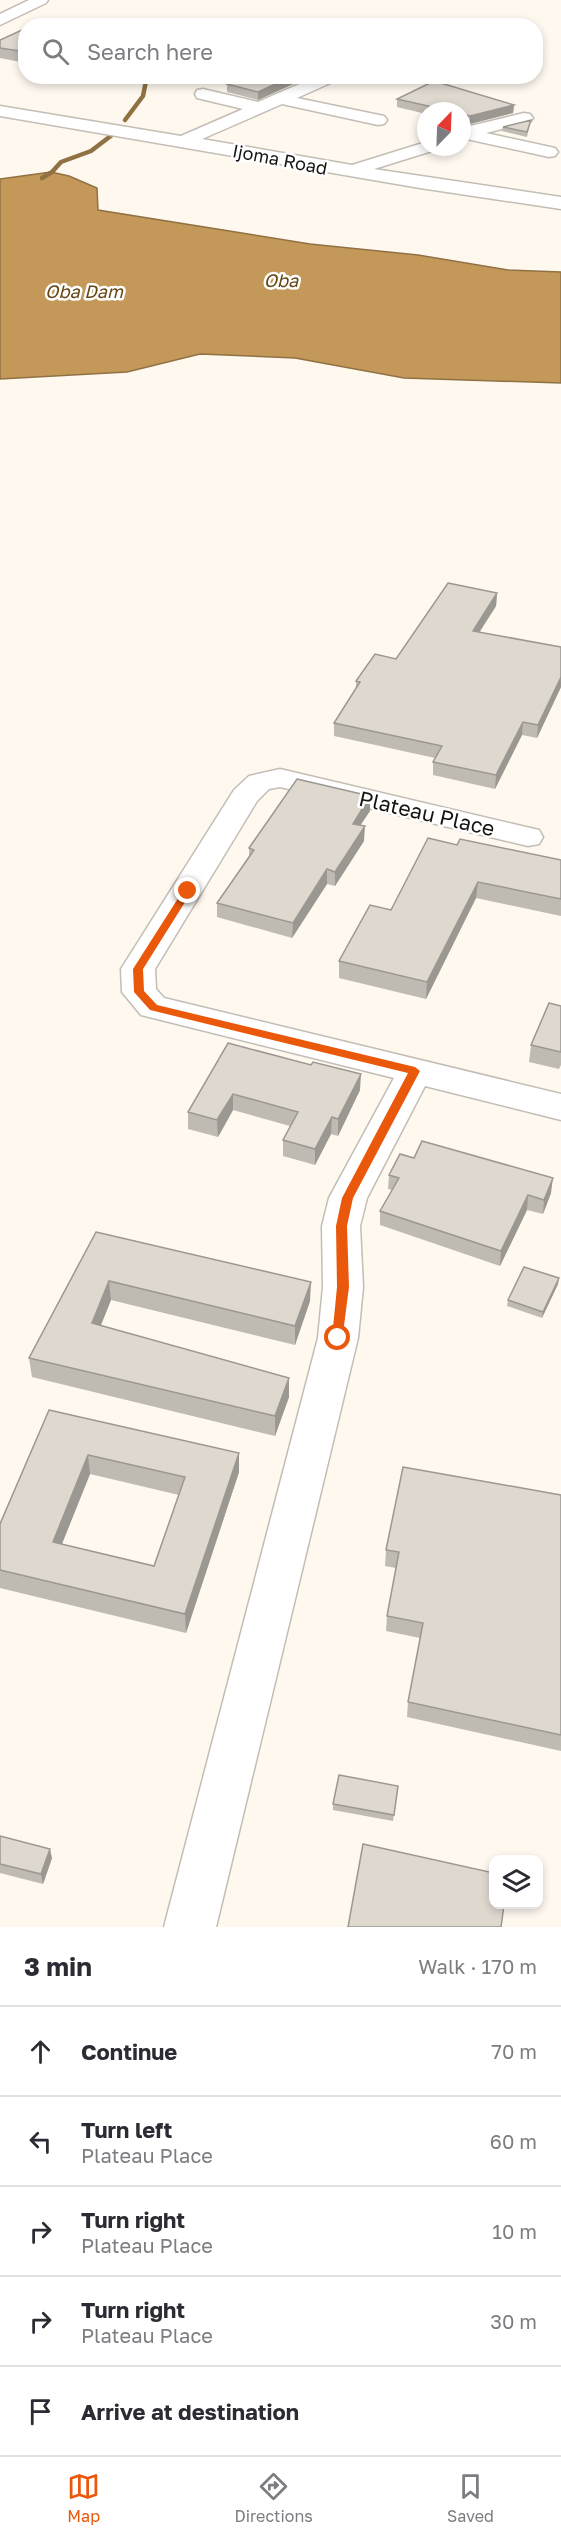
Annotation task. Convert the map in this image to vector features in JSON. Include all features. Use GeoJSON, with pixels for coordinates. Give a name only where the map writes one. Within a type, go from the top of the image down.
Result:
{"type":"FeatureCollection","features":[{"type":"Feature","properties":{"kind":"street"},"geometry":{"type":"LineString","coordinates":[[0,20],[41,0]]}},
{"type":"Feature","properties":{"kind":"street"},"geometry":{"type":"LineString","coordinates":[[183,141],[316,84]]}},
{"type":"Feature","properties":{"kind":"street"},"geometry":{"type":"LineString","coordinates":[[203,94],[261,108]]}},
{"type":"Feature","properties":{"kind":"street"},"geometry":{"type":"LineString","coordinates":[[280,99],[378,120]]}},
{"type":"Feature","properties":{"kind":"street","name":"Ijoma Road"},"geometry":{"type":"LineString","coordinates":[[0,111],[183,141],[349,172],[410,178],[487,193],[561,203]]}},
{"type":"Feature","properties":{"kind":"street"},"geometry":{"type":"LineString","coordinates":[[471,132],[524,118]]}},
{"type":"Feature","properties":{"kind":"street"},"geometry":{"type":"LineString","coordinates":[[471,136],[549,152]]}},
{"type":"Feature","properties":{"kind":"street"},"geometry":{"type":"LineString","coordinates":[[349,172],[417,150]]}},
{"type":"Feature","properties":{"kind":"street","name":"Plateau Place"},"geometry":{"type":"LineString","coordinates":[[528,837],[280,778],[259,782],[245,796],[138,969],[139,992],[153,1007],[561,1107]]}},
{"type":"Feature","properties":{"kind":"street"},"geometry":{"type":"LineString","coordinates":[[190,1927],[338,1338],[343,1287],[341,1226],[348,1198],[415,1071]]}},
{"type":"Feature","properties":{"kind":"water","name":"Oba Dam"},"geometry":{"type":"Polygon","coordinates":[[[51,172],[69,176],[97,188],[98,210],[310,244],[418,255],[508,270],[561,272],[561,383],[404,378],[295,358],[200,354],[127,372],[0,379],[0,179],[51,172]]]}},
{"type":"Feature","properties":{"kind":"building"},"geometry":{"type":"Polygon","coordinates":[[[18,32],[18,51],[0,48],[0,40],[18,32]]]}},
{"type":"Feature","properties":{"kind":"building"},"geometry":{"type":"Polygon","coordinates":[[[227,84],[276,84],[258,92],[227,84]]]}},
{"type":"Feature","properties":{"kind":"building"},"geometry":{"type":"Polygon","coordinates":[[[428,84],[444,84],[514,105],[471,116],[471,102],[417,104],[397,99],[428,84]]]}},
{"type":"Feature","properties":{"kind":"building"},"geometry":{"type":"Polygon","coordinates":[[[531,120],[527,132],[503,127],[531,120]]]}},
{"type":"Feature","properties":{"kind":"building"},"geometry":{"type":"Polygon","coordinates":[[[448,583],[497,593],[473,631],[561,647],[561,677],[538,725],[523,722],[496,775],[433,762],[442,746],[334,723],[360,682],[356,681],[375,654],[396,659],[448,583]]]}},
{"type":"Feature","properties":{"kind":"building"},"geometry":{"type":"Polygon","coordinates":[[[297,779],[370,796],[353,824],[365,826],[335,872],[327,869],[293,923],[217,903],[254,850],[249,848],[297,779]]]}},
{"type":"Feature","properties":{"kind":"building"},"geometry":{"type":"Polygon","coordinates":[[[428,838],[457,845],[460,839],[561,860],[561,899],[478,882],[427,982],[339,961],[370,905],[391,910],[428,838]]]}},
{"type":"Feature","properties":{"kind":"building"},"geometry":{"type":"Polygon","coordinates":[[[549,1003],[561,1006],[561,1052],[531,1045],[549,1003]]]}},
{"type":"Feature","properties":{"kind":"building"},"geometry":{"type":"Polygon","coordinates":[[[228,1043],[311,1065],[313,1062],[361,1074],[338,1119],[332,1117],[315,1149],[283,1140],[298,1112],[233,1094],[217,1120],[188,1112],[228,1043]]]}},
{"type":"Feature","properties":{"kind":"building"},"geometry":{"type":"Polygon","coordinates":[[[422,1141],[553,1178],[544,1200],[528,1195],[501,1251],[380,1211],[399,1178],[389,1175],[400,1154],[414,1158],[422,1141]]]}},
{"type":"Feature","properties":{"kind":"building"},"geometry":{"type":"Polygon","coordinates":[[[96,1232],[311,1282],[295,1326],[109,1281],[92,1323],[289,1378],[275,1416],[29,1358],[96,1232]]]}},
{"type":"Feature","properties":{"kind":"building"},"geometry":{"type":"Polygon","coordinates":[[[524,1267],[559,1278],[543,1312],[508,1300],[524,1267]]]}},
{"type":"Feature","properties":{"kind":"building"},"geometry":{"type":"Polygon","coordinates":[[[49,1410],[239,1453],[185,1614],[0,1570],[0,1524],[49,1410]],[[88,1455],[53,1542],[154,1566],[185,1477],[88,1455]]]}},
{"type":"Feature","properties":{"kind":"building"},"geometry":{"type":"Polygon","coordinates":[[[403,1467],[561,1495],[561,1735],[408,1702],[423,1623],[387,1616],[399,1552],[386,1550],[403,1467]]]}},
{"type":"Feature","properties":{"kind":"building"},"geometry":{"type":"Polygon","coordinates":[[[339,1775],[398,1786],[394,1815],[333,1804],[339,1775]]]}},
{"type":"Feature","properties":{"kind":"building"},"geometry":{"type":"Polygon","coordinates":[[[0,1836],[50,1849],[41,1874],[0,1864],[0,1836]]]}},
{"type":"Feature","properties":{"kind":"building"},"geometry":{"type":"Polygon","coordinates":[[[363,1844],[489,1872],[489,1909],[503,1909],[501,1927],[348,1927],[363,1844]]]}},
{"type":"Feature","properties":{"kind":"waterway"},"geometry":{"type":"LineString","coordinates":[[125,120],[143,96],[145,84]]}},
{"type":"Feature","properties":{"kind":"waterway"},"geometry":{"type":"LineString","coordinates":[[42,178],[52,172],[61,162],[91,151],[112,135]]}},
{"type":"Feature","properties":{"kind":"route"},"geometry":{"type":"LineString","coordinates":[[188,891],[138,969],[139,992],[153,1007],[415,1071],[348,1198],[341,1226],[343,1287],[338,1338]]}},
{"type":"Feature","properties":{"kind":"water label","name":"Oba"},"geometry":{"type":"Point","coordinates":[281,280]}}]}
